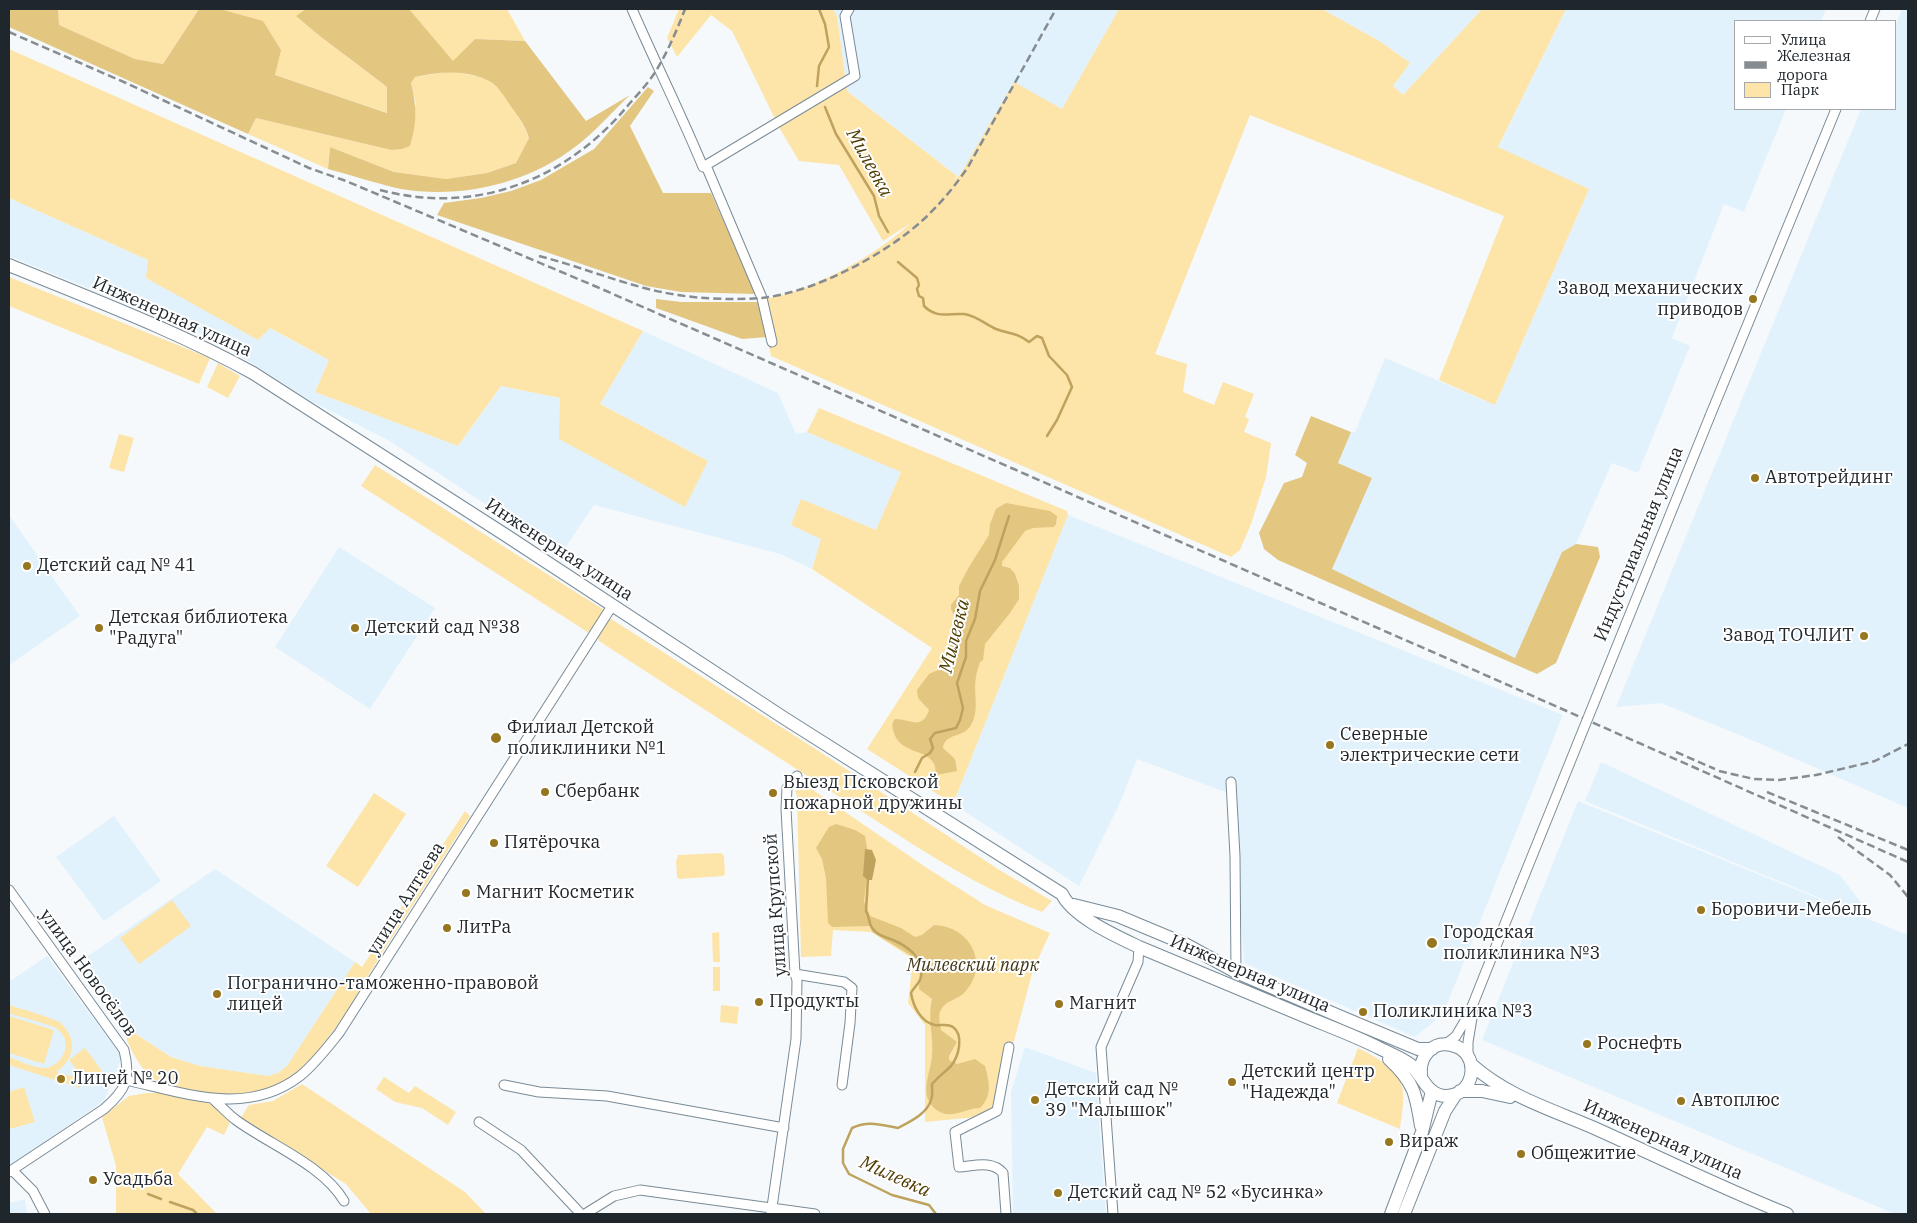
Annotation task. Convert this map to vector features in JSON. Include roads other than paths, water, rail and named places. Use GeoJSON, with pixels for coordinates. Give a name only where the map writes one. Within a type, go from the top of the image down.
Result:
{"type":"FeatureCollection","features":[{"type":"Feature","properties":{"kind":"main road","name":"Инженерная улица"},"geometry":{"type":"LineString","coordinates":[[9,266],[114,308],[217,354],[253,373],[507,536],[784,718],[1062,894],[1066,904],[1105,931],[1372,1044],[1409,1064],[1421,1074],[1423,1081],[1432,1091],[1441,1095],[1482,1090],[1524,1100]]}},
{"type":"Feature","properties":{"kind":"main road","name":"Инженерная улица"},"geometry":{"type":"LineString","coordinates":[[1066,904],[1118,916],[1185,944],[1236,972],[1418,1049],[1432,1049],[1446,1044],[1458,1047],[1488,1079],[1524,1100],[1593,1128],[1787,1214]]}},
{"type":"Feature","properties":{"kind":"main road"},"geometry":{"type":"LineString","coordinates":[[1105,931],[1113,917],[1118,916]]}},
{"type":"Feature","properties":{"kind":"main road"},"geometry":{"type":"LineString","coordinates":[[1372,1044],[1402,1071],[1412,1085],[1422,1132]]}},
{"type":"Feature","properties":{"kind":"main road"},"geometry":{"type":"LineString","coordinates":[[1421,1074],[1422,1062],[1432,1049]]}},
{"type":"Feature","properties":{"kind":"main road"},"geometry":{"type":"LineString","coordinates":[[1404,1214],[1445,1112],[1470,1079],[1470,1061]]}},
{"type":"Feature","properties":{"kind":"main road"},"geometry":{"type":"LineString","coordinates":[[1391,1214],[1422,1132],[1432,1091]]}},
{"type":"Feature","properties":{"kind":"street"},"geometry":{"type":"LineString","coordinates":[[632,9],[681,113],[703,167],[707,168],[762,298],[772,342]]}},
{"type":"Feature","properties":{"kind":"street"},"geometry":{"type":"LineString","coordinates":[[703,167],[855,76],[845,16],[849,9]]}},
{"type":"Feature","properties":{"kind":"street","name":"Индустриальная улица"},"geometry":{"type":"LineString","coordinates":[[1446,1044],[1456,1036],[1478,993],[1710,416],[1836,110]]}},
{"type":"Feature","properties":{"kind":"street","name":"улица Алтаева"},"geometry":{"type":"LineString","coordinates":[[126,1080],[213,1099],[241,1099],[268,1093],[280,1088],[301,1075],[314,1063],[339,1033],[612,606]]}},
{"type":"Feature","properties":{"kind":"street","name":"улица Крупской"},"geometry":{"type":"LineString","coordinates":[[771,1211],[796,1039],[797,980],[795,974],[786,809],[787,788],[797,776]]}},
{"type":"Feature","properties":{"kind":"street"},"geometry":{"type":"LineString","coordinates":[[1231,782],[1235,856],[1236,972]]}},
{"type":"Feature","properties":{"kind":"street","name":"улица Новосёлов"},"geometry":{"type":"LineString","coordinates":[[9,890],[124,1050],[128,1066],[126,1080]]}},
{"type":"Feature","properties":{"kind":"street"},"geometry":{"type":"LineString","coordinates":[[1113,1214],[1101,1047],[1138,962],[1139,947]]}},
{"type":"Feature","properties":{"kind":"street"},"geometry":{"type":"LineString","coordinates":[[795,974],[844,982],[852,988],[850,1024],[842,1085]]}},
{"type":"Feature","properties":{"kind":"street","name":"Индустриальная улица"},"geometry":{"type":"LineString","coordinates":[[1470,1061],[1470,1024],[1478,993]]}},
{"type":"Feature","properties":{"kind":"street"},"geometry":{"type":"LineString","coordinates":[[1006,1214],[1003,1173],[995,1165],[989,1164],[959,1167],[956,1132],[997,1111],[1009,1047]]}},
{"type":"Feature","properties":{"kind":"street"},"geometry":{"type":"LineString","coordinates":[[45,1214],[39,1199],[33,1191],[10,1171],[104,1109],[118,1097],[123,1090],[126,1080]]}},
{"type":"Feature","properties":{"kind":"street"},"geometry":{"type":"LineString","coordinates":[[504,1085],[539,1092],[607,1096],[784,1128]]}},
{"type":"Feature","properties":{"kind":"street"},"geometry":{"type":"LineString","coordinates":[[213,1099],[235,1120],[321,1175],[335,1186],[344,1201]]}},
{"type":"Feature","properties":{"kind":"street"},"geometry":{"type":"LineString","coordinates":[[479,1122],[522,1150],[580,1214]]}},
{"type":"Feature","properties":{"kind":"street"},"geometry":{"type":"LineString","coordinates":[[586,1214],[614,1196],[640,1190],[771,1211],[815,1214]]}},
{"type":"Feature","properties":{"kind":"waterway","name":"Милевка"},"geometry":{"type":"LineString","coordinates":[[817,86],[819,66],[829,47],[825,24],[819,9]]}},
{"type":"Feature","properties":{"kind":"waterway","name":"Милевка"},"geometry":{"type":"LineString","coordinates":[[825,107],[836,134],[874,196],[879,216],[888,232]]}},
{"type":"Feature","properties":{"kind":"waterway","name":"Милевка"},"geometry":{"type":"LineString","coordinates":[[898,262],[917,278],[919,296],[923,298],[924,306],[933,313],[969,315],[996,329],[1016,335],[1029,342],[1037,336],[1042,338],[1049,356],[1067,375],[1072,387],[1057,420],[1047,436]]}},
{"type":"Feature","properties":{"kind":"waterway","name":"Милевка"},"geometry":{"type":"LineString","coordinates":[[915,772],[922,758],[930,753],[933,748],[930,739],[935,733],[956,728],[960,720],[963,708],[957,683],[966,657],[966,641],[975,619],[980,591],[995,560],[1009,516]]}},
{"type":"Feature","properties":{"kind":"waterway","name":"Милевка"},"geometry":{"type":"LineString","coordinates":[[868,878],[866,911],[871,927],[880,935],[904,946],[918,959],[922,970],[921,977],[911,993],[913,1003],[921,1017],[925,1020],[935,1025],[953,1027],[958,1035],[959,1046],[951,1066],[932,1084],[932,1098],[926,1109],[917,1117],[898,1128],[870,1124],[852,1128],[843,1149],[843,1163],[849,1174],[892,1195],[929,1205],[936,1214]]}},
{"type":"Feature","properties":{"kind":"waterway"},"geometry":{"type":"LineString","coordinates":[[148,1194],[161,1199]]}},
{"type":"Feature","properties":{"kind":"waterway"},"geometry":{"type":"LineString","coordinates":[[170,1202],[193,1210],[197,1214]]}},
{"type":"Feature","properties":{"kind":"railway"},"geometry":{"type":"LineString","coordinates":[[380,190],[416,197],[451,198],[485,194],[518,185],[549,171],[578,152],[605,130],[644,87],[664,56],[685,9]]}},
{"type":"Feature","properties":{"kind":"railway"},"geometry":{"type":"LineString","coordinates":[[539,256],[660,292],[720,299],[762,298],[783,294],[826,280],[848,270],[890,246],[908,232],[924,219],[953,188],[968,167],[1056,9]]}},
{"type":"Feature","properties":{"kind":"railway"},"geometry":{"type":"LineString","coordinates":[[9,32],[126,83],[309,168],[346,181],[597,287],[1908,862]]}},
{"type":"Feature","properties":{"kind":"railway"},"geometry":{"type":"LineString","coordinates":[[1719,771],[1754,779],[1779,780],[1816,775],[1875,761],[1908,744]]}},
{"type":"Feature","properties":{"kind":"railway"},"geometry":{"type":"LineString","coordinates":[[1676,752],[1715,769]]}},
{"type":"Feature","properties":{"kind":"railway"},"geometry":{"type":"LineString","coordinates":[[1767,792],[1908,850]]}},
{"type":"Feature","properties":{"kind":"railway"},"geometry":{"type":"LineString","coordinates":[[1838,837],[1890,875],[1908,897]]}},
{"type":"Feature","properties":{"kind":"place","name":"Завод механических приводов"},"geometry":{"type":"Point","coordinates":[1753,299]}},
{"type":"Feature","properties":{"kind":"place","name":"Автотрейдинг"},"geometry":{"type":"Point","coordinates":[1755,478]}},
{"type":"Feature","properties":{"kind":"place","name":"Детский сад № 41"},"geometry":{"type":"Point","coordinates":[27,566]}},
{"type":"Feature","properties":{"kind":"place","name":"Детская библиотека \"Радуга\""},"geometry":{"type":"Point","coordinates":[99,628]}},
{"type":"Feature","properties":{"kind":"place","name":"Детский сад №38"},"geometry":{"type":"Point","coordinates":[355,628]}},
{"type":"Feature","properties":{"kind":"place","name":"Завод ТОЧЛИТ"},"geometry":{"type":"Point","coordinates":[1864,636]}},
{"type":"Feature","properties":{"kind":"place","name":"Филиал Детской поликлиники №1"},"geometry":{"type":"Point","coordinates":[496,738]}},
{"type":"Feature","properties":{"kind":"place","name":"Северные электрические сети"},"geometry":{"type":"Point","coordinates":[1330,745]}},
{"type":"Feature","properties":{"kind":"place","name":"Сбербанк"},"geometry":{"type":"Point","coordinates":[545,792]}},
{"type":"Feature","properties":{"kind":"place","name":"Выезд Псковской пожарной дружины"},"geometry":{"type":"Point","coordinates":[773,793]}},
{"type":"Feature","properties":{"kind":"place","name":"Пятёрочка"},"geometry":{"type":"Point","coordinates":[494,843]}},
{"type":"Feature","properties":{"kind":"place","name":"Магнит Косметик"},"geometry":{"type":"Point","coordinates":[466,893]}},
{"type":"Feature","properties":{"kind":"place","name":"Боровичи-Мебель"},"geometry":{"type":"Point","coordinates":[1701,910]}},
{"type":"Feature","properties":{"kind":"place","name":"ЛитРа"},"geometry":{"type":"Point","coordinates":[447,928]}},
{"type":"Feature","properties":{"kind":"place","name":"Городская поликлиника №3"},"geometry":{"type":"Point","coordinates":[1432,943]}},
{"type":"Feature","properties":{"kind":"place","name":"Погранично-таможенно-правовой лицей"},"geometry":{"type":"Point","coordinates":[217,994]}},
{"type":"Feature","properties":{"kind":"place","name":"Продукты"},"geometry":{"type":"Point","coordinates":[759,1002]}},
{"type":"Feature","properties":{"kind":"place","name":"Магнит"},"geometry":{"type":"Point","coordinates":[1059,1004]}},
{"type":"Feature","properties":{"kind":"place","name":"Поликлиника №3"},"geometry":{"type":"Point","coordinates":[1363,1012]}},
{"type":"Feature","properties":{"kind":"place","name":"Роснефть"},"geometry":{"type":"Point","coordinates":[1587,1044]}},
{"type":"Feature","properties":{"kind":"place","name":"Лицей № 20"},"geometry":{"type":"Point","coordinates":[61,1079]}},
{"type":"Feature","properties":{"kind":"place","name":"Детский центр \"Надежда\""},"geometry":{"type":"Point","coordinates":[1232,1082]}},
{"type":"Feature","properties":{"kind":"place","name":"Детский сад № 39 \"Малышок\""},"geometry":{"type":"Point","coordinates":[1035,1100]}},
{"type":"Feature","properties":{"kind":"place","name":"Автоплюс"},"geometry":{"type":"Point","coordinates":[1681,1101]}},
{"type":"Feature","properties":{"kind":"place","name":"Вираж"},"geometry":{"type":"Point","coordinates":[1389,1142]}},
{"type":"Feature","properties":{"kind":"place","name":"Общежитие"},"geometry":{"type":"Point","coordinates":[1521,1154]}},
{"type":"Feature","properties":{"kind":"place","name":"Усадьба"},"geometry":{"type":"Point","coordinates":[93,1180]}},
{"type":"Feature","properties":{"kind":"place","name":"Детский сад № 52 «Бусинка»"},"geometry":{"type":"Point","coordinates":[1058,1193]}},
{"type":"Feature","properties":{"kind":"park label","name":"Милевский парк"},"geometry":{"type":"Point","coordinates":[973,966]}}]}
